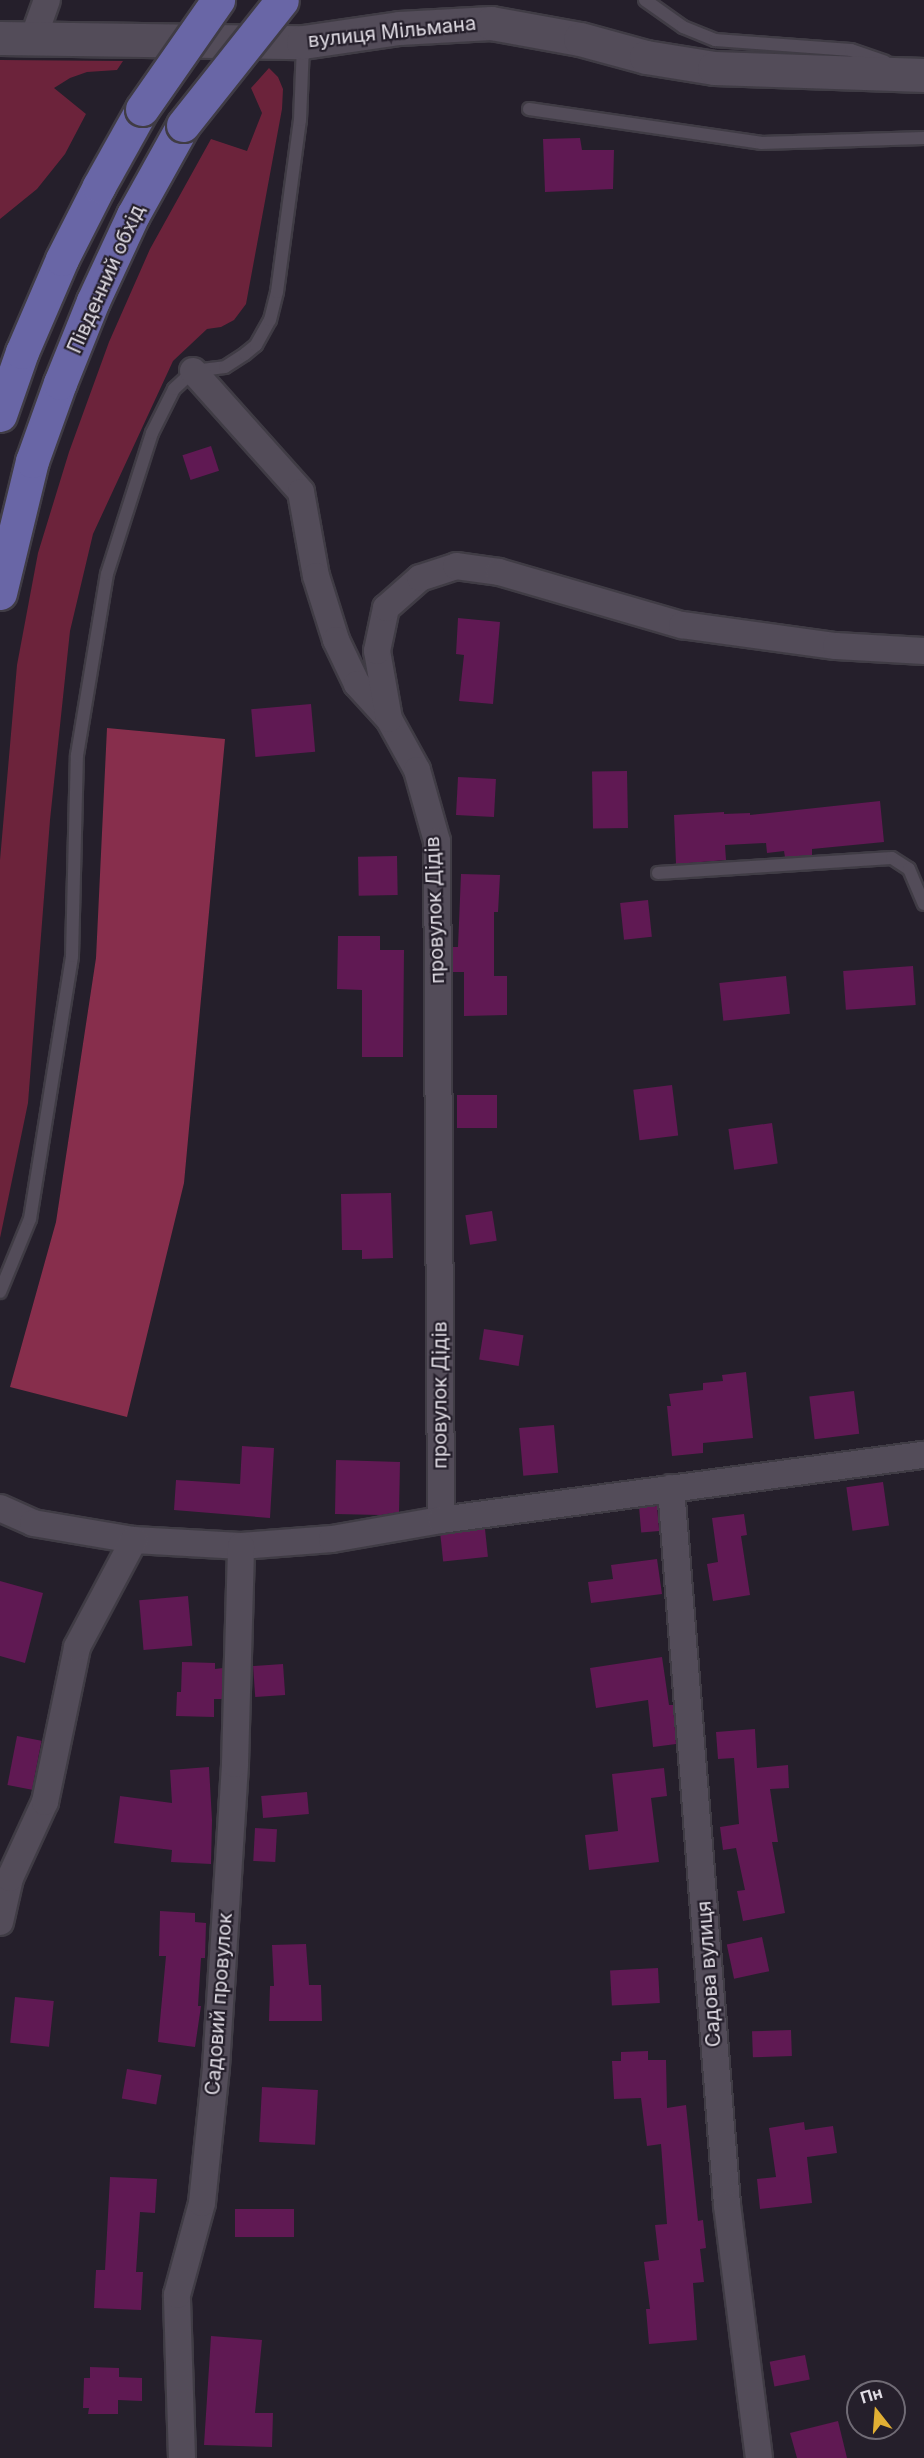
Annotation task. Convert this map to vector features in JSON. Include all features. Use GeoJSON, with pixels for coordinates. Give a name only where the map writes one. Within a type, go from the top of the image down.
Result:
{"type":"FeatureCollection","features":[{"type":"Feature","properties":{"kind":"main road"},"geometry":{"type":"LineString","coordinates":[[0,415],[22,352],[62,259],[99,186],[142,110],[218,0]]}},
{"type":"Feature","properties":{"kind":"main road","name":"Південний обхід"},"geometry":{"type":"LineString","coordinates":[[0,593],[32,461],[93,301],[133,215],[183,124],[282,0]]}},
{"type":"Feature","properties":{"kind":"street"},"geometry":{"type":"LineString","coordinates":[[33,39],[47,0]]}},
{"type":"Feature","properties":{"kind":"street","name":"вулиця Мільмана"},"geometry":{"type":"LineString","coordinates":[[0,38],[303,42],[399,28],[491,23],[580,39],[646,57],[714,68],[922,75]]}},
{"type":"Feature","properties":{"kind":"street","name":"провулок Дідів"},"geometry":{"type":"LineString","coordinates":[[194,371],[301,492],[316,576],[336,640],[357,684],[389,719],[417,770],[436,841],[441,1520]]}},
{"type":"Feature","properties":{"kind":"street"},"geometry":{"type":"LineString","coordinates":[[389,719],[377,651],[386,608],[420,578],[456,566],[499,572],[682,625],[836,646],[924,651]]}},
{"type":"Feature","properties":{"kind":"street"},"geometry":{"type":"LineString","coordinates":[[0,1508],[33,1523],[134,1540],[241,1546],[332,1539],[441,1520],[924,1455]]}},
{"type":"Feature","properties":{"kind":"street","name":"Садова вулиця"},"geometry":{"type":"LineString","coordinates":[[671,1488],[727,2205],[759,2458]]}},
{"type":"Feature","properties":{"kind":"street"},"geometry":{"type":"LineString","coordinates":[[0,1922],[10,1878],[45,1802],[77,1647],[134,1540]]}},
{"type":"Feature","properties":{"kind":"street","name":"Садовий провулок"},"geometry":{"type":"LineString","coordinates":[[182,2458],[177,2295],[202,2203],[216,2067],[235,1764],[241,1546]]}},
{"type":"Feature","properties":{"kind":"lane"},"geometry":{"type":"LineString","coordinates":[[645,0],[683,27],[715,40],[851,50],[922,75]]}},
{"type":"Feature","properties":{"kind":"lane"},"geometry":{"type":"LineString","coordinates":[[0,1292],[30,1219],[72,956],[76,755],[106,574],[152,433],[174,389],[194,371],[225,368],[235,361],[256,345],[270,320],[277,292],[300,120],[303,42]]}},
{"type":"Feature","properties":{"kind":"lane"},"geometry":{"type":"LineString","coordinates":[[529,109],[761,143],[924,138]]}},
{"type":"Feature","properties":{"kind":"lane"},"geometry":{"type":"LineString","coordinates":[[658,873],[892,858],[909,869],[924,904]]}},
{"type":"Feature","properties":{"kind":"shaded area"},"geometry":{"type":"Polygon","coordinates":[[[0,60],[123,61],[117,70],[87,72],[70,78],[54,88],[86,114],[65,154],[37,189],[0,219],[0,60]]]}},
{"type":"Feature","properties":{"kind":"shaded area"},"geometry":{"type":"Polygon","coordinates":[[[269,68],[278,77],[283,89],[282,109],[246,304],[234,320],[221,327],[207,329],[173,361],[93,534],[70,631],[50,820],[28,1103],[0,1238],[0,860],[17,665],[38,553],[69,452],[109,342],[150,249],[211,139],[247,151],[262,113],[251,88],[269,68]]]}},
{"type":"Feature","properties":{"kind":"shaded area"},"geometry":{"type":"Polygon","coordinates":[[[107,728],[225,739],[184,1183],[127,1417],[10,1387],[56,1222],[96,958],[107,728]]]}},
{"type":"Feature","properties":{"kind":"building"},"geometry":{"type":"Polygon","coordinates":[[[580,138],[582,150],[614,150],[613,189],[545,192],[543,139],[580,138]]]}},
{"type":"Feature","properties":{"kind":"building"},"geometry":{"type":"Polygon","coordinates":[[[211,446],[219,471],[191,480],[182,455],[211,446]]]}},
{"type":"Feature","properties":{"kind":"building"},"geometry":{"type":"Polygon","coordinates":[[[458,618],[500,622],[493,704],[459,701],[464,655],[456,654],[458,618]]]}},
{"type":"Feature","properties":{"kind":"building"},"geometry":{"type":"Polygon","coordinates":[[[311,704],[315,752],[255,757],[251,709],[311,704]]]}},
{"type":"Feature","properties":{"kind":"building"},"geometry":{"type":"Polygon","coordinates":[[[627,771],[628,828],[593,829],[592,772],[627,771]]]}},
{"type":"Feature","properties":{"kind":"building"},"geometry":{"type":"Polygon","coordinates":[[[458,777],[496,779],[494,817],[456,815],[458,777]]]}},
{"type":"Feature","properties":{"kind":"building"},"geometry":{"type":"Polygon","coordinates":[[[880,801],[884,842],[812,849],[812,855],[785,857],[784,851],[767,853],[766,843],[725,845],[726,860],[676,864],[674,815],[724,812],[724,814],[750,813],[750,815],[880,801]]]}},
{"type":"Feature","properties":{"kind":"building"},"geometry":{"type":"Polygon","coordinates":[[[397,856],[398,895],[359,896],[358,857],[397,856]]]}},
{"type":"Feature","properties":{"kind":"building"},"geometry":{"type":"Polygon","coordinates":[[[461,874],[500,875],[498,912],[494,912],[494,976],[507,976],[507,1015],[464,1016],[464,972],[453,972],[453,947],[458,947],[461,874]]]}},
{"type":"Feature","properties":{"kind":"building"},"geometry":{"type":"Polygon","coordinates":[[[648,900],[652,937],[624,940],[620,903],[648,900]]]}},
{"type":"Feature","properties":{"kind":"building"},"geometry":{"type":"Polygon","coordinates":[[[338,936],[380,936],[380,950],[404,950],[403,1057],[362,1057],[362,990],[337,989],[338,936]]]}},
{"type":"Feature","properties":{"kind":"building"},"geometry":{"type":"Polygon","coordinates":[[[913,966],[916,1005],[846,1010],[843,971],[913,966]]]}},
{"type":"Feature","properties":{"kind":"building"},"geometry":{"type":"Polygon","coordinates":[[[786,976],[790,1014],[723,1021],[719,983],[786,976]]]}},
{"type":"Feature","properties":{"kind":"building"},"geometry":{"type":"Polygon","coordinates":[[[672,1085],[678,1136],[640,1140],[633,1090],[672,1085]]]}},
{"type":"Feature","properties":{"kind":"building"},"geometry":{"type":"Polygon","coordinates":[[[457,1095],[497,1095],[497,1128],[457,1128],[457,1095]]]}},
{"type":"Feature","properties":{"kind":"building"},"geometry":{"type":"Polygon","coordinates":[[[772,1123],[778,1164],[734,1170],[728,1129],[772,1123]]]}},
{"type":"Feature","properties":{"kind":"building"},"geometry":{"type":"Polygon","coordinates":[[[391,1193],[393,1258],[362,1259],[362,1250],[342,1250],[341,1194],[391,1193]]]}},
{"type":"Feature","properties":{"kind":"building"},"geometry":{"type":"Polygon","coordinates":[[[492,1211],[497,1241],[470,1245],[465,1215],[492,1211]]]}},
{"type":"Feature","properties":{"kind":"building"},"geometry":{"type":"Polygon","coordinates":[[[484,1329],[524,1335],[519,1366],[479,1360],[484,1329]]]}},
{"type":"Feature","properties":{"kind":"building"},"geometry":{"type":"Polygon","coordinates":[[[746,1372],[753,1438],[703,1443],[703,1453],[672,1456],[667,1406],[671,1406],[669,1394],[703,1390],[703,1383],[723,1381],[722,1375],[746,1372]]]}},
{"type":"Feature","properties":{"kind":"building"},"geometry":{"type":"Polygon","coordinates":[[[854,1391],[859,1434],[815,1439],[809,1396],[854,1391]]]}},
{"type":"Feature","properties":{"kind":"building"},"geometry":{"type":"Polygon","coordinates":[[[554,1425],[558,1473],[523,1476],[519,1428],[554,1425]]]}},
{"type":"Feature","properties":{"kind":"building"},"geometry":{"type":"Polygon","coordinates":[[[242,1446],[274,1448],[270,1518],[174,1510],[176,1480],[240,1484],[242,1446]]]}},
{"type":"Feature","properties":{"kind":"building"},"geometry":{"type":"Polygon","coordinates":[[[336,1460],[400,1462],[399,1512],[381,1515],[335,1514],[336,1460]]]}},
{"type":"Feature","properties":{"kind":"building"},"geometry":{"type":"Polygon","coordinates":[[[883,1482],[889,1526],[852,1531],[846,1487],[883,1482]]]}},
{"type":"Feature","properties":{"kind":"building"},"geometry":{"type":"Polygon","coordinates":[[[657,1506],[659,1531],[641,1532],[639,1508],[657,1506]]]}},
{"type":"Feature","properties":{"kind":"building"},"geometry":{"type":"Polygon","coordinates":[[[744,1514],[747,1535],[741,1536],[750,1595],[713,1601],[707,1564],[718,1562],[712,1518],[744,1514]]]}},
{"type":"Feature","properties":{"kind":"building"},"geometry":{"type":"Polygon","coordinates":[[[485,1529],[488,1557],[443,1562],[440,1534],[485,1529]]]}},
{"type":"Feature","properties":{"kind":"building"},"geometry":{"type":"Polygon","coordinates":[[[657,1559],[662,1594],[591,1603],[588,1582],[613,1579],[611,1565],[657,1559]]]}},
{"type":"Feature","properties":{"kind":"building"},"geometry":{"type":"Polygon","coordinates":[[[0,1581],[43,1593],[25,1663],[0,1656],[0,1581]]]}},
{"type":"Feature","properties":{"kind":"building"},"geometry":{"type":"Polygon","coordinates":[[[188,1596],[192,1646],[144,1650],[139,1600],[188,1596]]]}},
{"type":"Feature","properties":{"kind":"building"},"geometry":{"type":"Polygon","coordinates":[[[662,1657],[669,1705],[673,1705],[676,1744],[653,1747],[648,1700],[596,1708],[590,1668],[662,1657]]]}},
{"type":"Feature","properties":{"kind":"building"},"geometry":{"type":"Polygon","coordinates":[[[182,1662],[215,1663],[215,1669],[223,1668],[222,1699],[214,1699],[214,1717],[176,1716],[177,1692],[181,1692],[182,1662]]]}},
{"type":"Feature","properties":{"kind":"building"},"geometry":{"type":"Polygon","coordinates":[[[283,1664],[285,1695],[255,1697],[253,1666],[283,1664]]]}},
{"type":"Feature","properties":{"kind":"building"},"geometry":{"type":"Polygon","coordinates":[[[755,1729],[757,1768],[788,1765],[789,1788],[770,1789],[778,1842],[772,1842],[785,1913],[743,1921],[737,1891],[745,1890],[736,1848],[723,1850],[720,1827],[739,1824],[734,1758],[718,1759],[716,1732],[755,1729]]]}},
{"type":"Feature","properties":{"kind":"building"},"geometry":{"type":"Polygon","coordinates":[[[17,1736],[42,1741],[32,1790],[7,1785],[17,1736]]]}},
{"type":"Feature","properties":{"kind":"building"},"geometry":{"type":"Polygon","coordinates":[[[209,1767],[212,1820],[211,1864],[171,1862],[172,1850],[114,1843],[120,1796],[172,1803],[170,1770],[209,1767]]]}},
{"type":"Feature","properties":{"kind":"building"},"geometry":{"type":"Polygon","coordinates":[[[664,1768],[667,1796],[651,1798],[659,1862],[589,1870],[585,1835],[618,1831],[612,1774],[664,1768]]]}},
{"type":"Feature","properties":{"kind":"building"},"geometry":{"type":"Polygon","coordinates":[[[307,1792],[309,1814],[263,1818],[261,1796],[307,1792]]]}},
{"type":"Feature","properties":{"kind":"building"},"geometry":{"type":"Polygon","coordinates":[[[255,1828],[277,1829],[275,1862],[253,1861],[255,1828]]]}},
{"type":"Feature","properties":{"kind":"building"},"geometry":{"type":"Polygon","coordinates":[[[160,1911],[195,1913],[195,1922],[206,1923],[205,1958],[201,1958],[198,2006],[201,2006],[195,2047],[158,2042],[166,1956],[159,1956],[160,1911]]]}},
{"type":"Feature","properties":{"kind":"building"},"geometry":{"type":"Polygon","coordinates":[[[762,1937],[769,1971],[734,1979],[727,1944],[762,1937]]]}},
{"type":"Feature","properties":{"kind":"building"},"geometry":{"type":"Polygon","coordinates":[[[306,1944],[309,1985],[321,1985],[322,2021],[269,2021],[270,1986],[274,1986],[272,1945],[306,1944]]]}},
{"type":"Feature","properties":{"kind":"building"},"geometry":{"type":"Polygon","coordinates":[[[658,1968],[660,2003],[612,2005],[610,1971],[658,1968]]]}},
{"type":"Feature","properties":{"kind":"building"},"geometry":{"type":"Polygon","coordinates":[[[15,1997],[54,2001],[49,2047],[10,2043],[15,1997]]]}},
{"type":"Feature","properties":{"kind":"building"},"geometry":{"type":"Polygon","coordinates":[[[791,2030],[792,2056],[753,2057],[752,2031],[791,2030]]]}},
{"type":"Feature","properties":{"kind":"building"},"geometry":{"type":"Polygon","coordinates":[[[648,2051],[648,2060],[666,2060],[667,2108],[686,2105],[698,2221],[703,2220],[706,2248],[700,2249],[704,2282],[693,2283],[697,2340],[649,2344],[646,2309],[650,2309],[644,2262],[659,2260],[655,2225],[667,2224],[661,2144],[647,2146],[641,2098],[614,2099],[612,2061],[621,2061],[621,2052],[648,2051]]]}},
{"type":"Feature","properties":{"kind":"building"},"geometry":{"type":"Polygon","coordinates":[[[127,2069],[161,2075],[156,2105],[122,2099],[127,2069]]]}},
{"type":"Feature","properties":{"kind":"building"},"geometry":{"type":"Polygon","coordinates":[[[262,2087],[318,2090],[315,2145],[259,2142],[262,2087]]]}},
{"type":"Feature","properties":{"kind":"building"},"geometry":{"type":"Polygon","coordinates":[[[804,2122],[805,2130],[833,2126],[837,2153],[807,2157],[812,2203],[760,2209],[757,2179],[776,2177],[769,2128],[804,2122]]]}},
{"type":"Feature","properties":{"kind":"building"},"geometry":{"type":"Polygon","coordinates":[[[110,2177],[157,2179],[155,2213],[140,2212],[136,2272],[143,2272],[141,2310],[94,2308],[96,2270],[105,2270],[110,2177]]]}},
{"type":"Feature","properties":{"kind":"building"},"geometry":{"type":"Polygon","coordinates":[[[235,2209],[294,2209],[294,2237],[235,2237],[235,2209]]]}},
{"type":"Feature","properties":{"kind":"building"},"geometry":{"type":"Polygon","coordinates":[[[211,2336],[262,2340],[255,2413],[273,2413],[272,2447],[204,2445],[211,2336]]]}},
{"type":"Feature","properties":{"kind":"building"},"geometry":{"type":"Polygon","coordinates":[[[805,2355],[810,2380],[774,2386],[770,2362],[805,2355]]]}},
{"type":"Feature","properties":{"kind":"building"},"geometry":{"type":"Polygon","coordinates":[[[90,2367],[119,2368],[119,2377],[142,2378],[142,2401],[118,2400],[118,2414],[88,2414],[89,2408],[83,2408],[84,2378],[90,2378],[90,2367]]]}},
{"type":"Feature","properties":{"kind":"building"},"geometry":{"type":"Polygon","coordinates":[[[838,2421],[847,2458],[797,2458],[790,2433],[838,2421]]]}}]}
